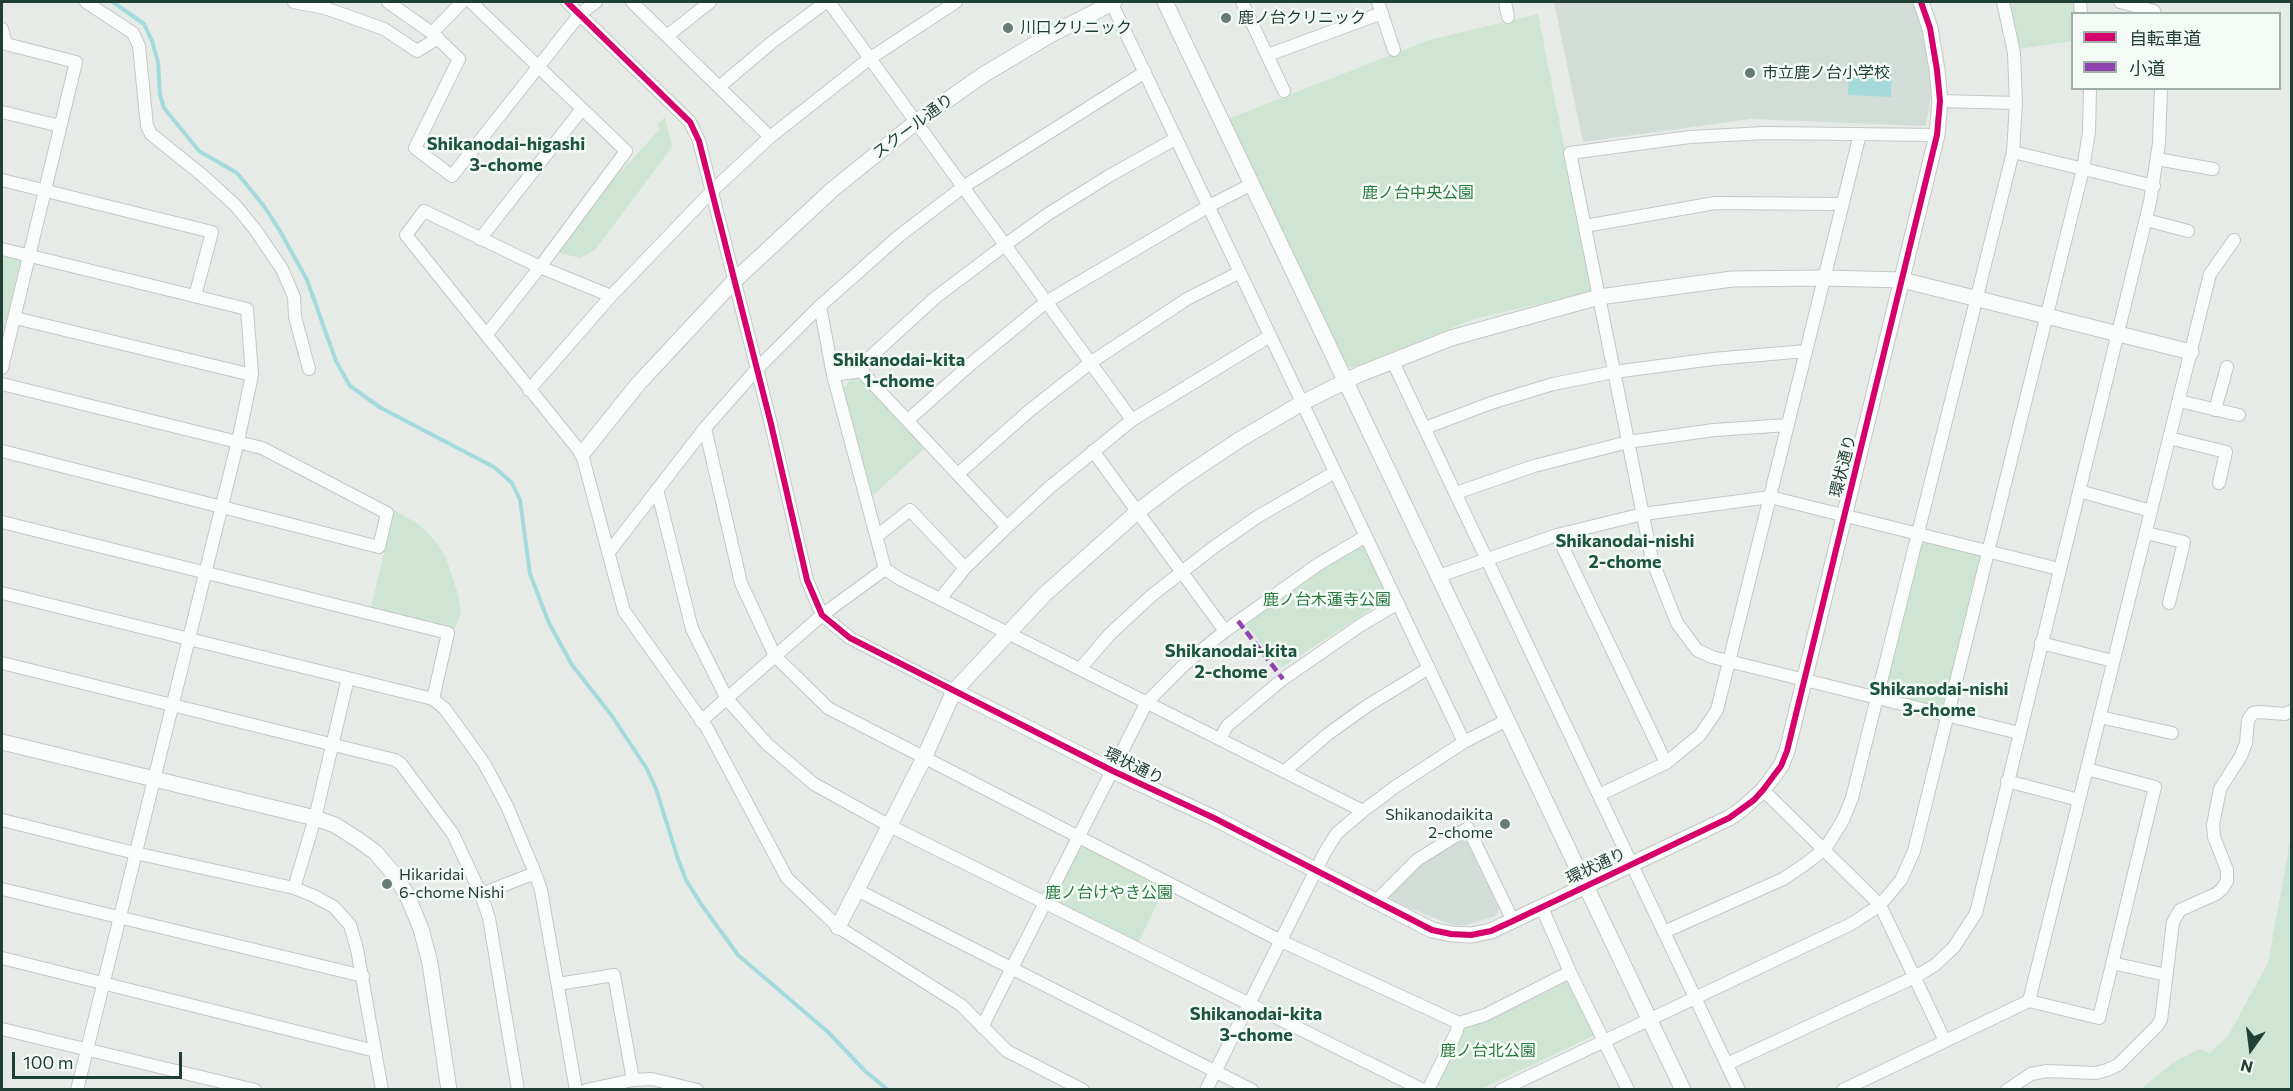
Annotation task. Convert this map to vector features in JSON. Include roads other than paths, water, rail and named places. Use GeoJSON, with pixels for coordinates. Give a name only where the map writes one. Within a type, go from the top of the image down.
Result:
{"type":"FeatureCollection","features":[{"type":"Feature","properties":{"kind":"street"},"geometry":{"type":"LineString","coordinates":[[86,2],[134,33],[139,46],[147,126],[151,134],[235,205],[282,269],[294,297],[295,317],[309,369]]}},
{"type":"Feature","properties":{"kind":"street"},"geometry":{"type":"LineString","coordinates":[[294,2],[325,8],[384,29],[417,51],[435,35],[462,2]]}},
{"type":"Feature","properties":{"kind":"street"},"geometry":{"type":"LineString","coordinates":[[388,2],[435,35],[459,58],[415,148],[452,176],[580,14],[596,2]]}},
{"type":"Feature","properties":{"kind":"street"},"geometry":{"type":"LineString","coordinates":[[471,2],[626,151],[487,334]]}},
{"type":"Feature","properties":{"kind":"street"},"geometry":{"type":"LineString","coordinates":[[567,2],[690,122],[699,141],[757,369],[807,580],[822,615],[850,638],[954,691]]}},
{"type":"Feature","properties":{"kind":"street"},"geometry":{"type":"LineString","coordinates":[[632,2],[770,137]]}},
{"type":"Feature","properties":{"kind":"street"},"geometry":{"type":"LineString","coordinates":[[667,36],[710,2]]}},
{"type":"Feature","properties":{"kind":"street"},"geometry":{"type":"LineString","coordinates":[[719,87],[771,43],[827,2],[1132,420]]}},
{"type":"Feature","properties":{"kind":"street"},"geometry":{"type":"LineString","coordinates":[[529,390],[611,296],[712,191],[770,137],[869,59],[956,2]]}},
{"type":"Feature","properties":{"kind":"street"},"geometry":{"type":"LineString","coordinates":[[1112,2],[1175,139],[1464,742]]}},
{"type":"Feature","properties":{"kind":"street","name":"スクール通り"},"geometry":{"type":"LineString","coordinates":[[582,454],[639,383],[734,281],[833,189],[916,122],[983,75],[1050,35],[1112,2]]}},
{"type":"Feature","properties":{"kind":"street"},"geometry":{"type":"LineString","coordinates":[[1166,2],[1683,1089]]}},
{"type":"Feature","properties":{"kind":"street"},"geometry":{"type":"LineString","coordinates":[[1242,2],[1284,91]]}},
{"type":"Feature","properties":{"kind":"street"},"geometry":{"type":"LineString","coordinates":[[1505,2],[1508,17]]}},
{"type":"Feature","properties":{"kind":"street","name":"環状通り"},"geometry":{"type":"LineString","coordinates":[[954,691],[1113,771],[1214,818],[1432,930],[1451,934],[1471,935],[1491,931],[1729,818],[1754,800],[1763,790],[1781,765],[1787,751],[1937,135],[1940,101],[1935,48],[1921,2]]}},
{"type":"Feature","properties":{"kind":"street"},"geometry":{"type":"LineString","coordinates":[[1664,932],[1783,879],[1825,849],[1843,820],[1852,798],[2013,152],[2016,103],[2014,53],[2002,2]]}},
{"type":"Feature","properties":{"kind":"street"},"geometry":{"type":"LineString","coordinates":[[2120,2],[2154,12]]}},
{"type":"Feature","properties":{"kind":"street"},"geometry":{"type":"LineString","coordinates":[[1268,55],[1380,7],[1394,50]]}},
{"type":"Feature","properties":{"kind":"street"},"geometry":{"type":"LineString","coordinates":[[2,29],[4,44],[76,62],[2,368]]}},
{"type":"Feature","properties":{"kind":"street"},"geometry":{"type":"LineString","coordinates":[[609,552],[705,428],[757,369],[820,306],[899,236],[963,187],[1145,72]]}},
{"type":"Feature","properties":{"kind":"street"},"geometry":{"type":"LineString","coordinates":[[1501,1089],[1851,924],[1880,905],[1901,880],[1912,858],[2083,169],[2089,132],[2090,90]]}},
{"type":"Feature","properties":{"kind":"street"},"geometry":{"type":"LineString","coordinates":[[1727,1064],[1915,977],[1935,965],[1954,947],[1976,912],[2154,186],[2161,90]]}},
{"type":"Feature","properties":{"kind":"street"},"geometry":{"type":"LineString","coordinates":[[1940,101],[2016,103]]}},
{"type":"Feature","properties":{"kind":"street"},"geometry":{"type":"LineString","coordinates":[[480,239],[582,109]]}},
{"type":"Feature","properties":{"kind":"street"},"geometry":{"type":"LineString","coordinates":[[2,112],[60,126]]}},
{"type":"Feature","properties":{"kind":"street"},"geometry":{"type":"LineString","coordinates":[[1937,135],[1764,133],[1690,137],[1570,153],[1652,560],[1677,623],[1696,650],[1729,662],[2019,733]]}},
{"type":"Feature","properties":{"kind":"street"},"geometry":{"type":"LineString","coordinates":[[1599,795],[1666,763],[1700,735],[1717,710],[1860,134]]}},
{"type":"Feature","properties":{"kind":"street"},"geometry":{"type":"LineString","coordinates":[[861,371],[868,359],[936,297],[1005,245],[1099,183],[1175,139]]}},
{"type":"Feature","properties":{"kind":"street"},"geometry":{"type":"LineString","coordinates":[[2013,152],[2154,186]]}},
{"type":"Feature","properties":{"kind":"street"},"geometry":{"type":"LineString","coordinates":[[2157,159],[2213,170]]}},
{"type":"Feature","properties":{"kind":"street"},"geometry":{"type":"LineString","coordinates":[[2,180],[212,231],[195,296]]}},
{"type":"Feature","properties":{"kind":"street"},"geometry":{"type":"LineString","coordinates":[[908,420],[1046,302],[1209,206],[1252,184]]}},
{"type":"Feature","properties":{"kind":"street"},"geometry":{"type":"LineString","coordinates":[[1585,226],[1715,203],[1842,204]]}},
{"type":"Feature","properties":{"kind":"street"},"geometry":{"type":"LineString","coordinates":[[611,296],[540,267],[424,212],[406,235],[582,454],[624,611],[701,720],[787,878],[838,927],[961,1005],[1007,1051],[1083,1089]]}},
{"type":"Feature","properties":{"kind":"street"},"geometry":{"type":"LineString","coordinates":[[2146,220],[2188,231]]}},
{"type":"Feature","properties":{"kind":"street"},"geometry":{"type":"LineString","coordinates":[[2029,1001],[2210,274],[2234,240]]}},
{"type":"Feature","properties":{"kind":"street"},"geometry":{"type":"LineString","coordinates":[[2,249],[247,309],[252,375],[238,441],[77,1089]]}},
{"type":"Feature","properties":{"kind":"street"},"geometry":{"type":"LineString","coordinates":[[958,474],[1029,411],[1090,363],[1187,299],[1240,272]]}},
{"type":"Feature","properties":{"kind":"street"},"geometry":{"type":"LineString","coordinates":[[838,927],[924,758],[954,691],[1045,594],[1137,512],[1179,480],[1239,440],[1302,403],[1392,360],[1451,338],[1599,297],[1732,279],[1824,278],[1902,280],[2191,352]]}},
{"type":"Feature","properties":{"kind":"street"},"geometry":{"type":"LineString","coordinates":[[820,306],[833,375],[885,569],[940,599],[1363,811]]}},
{"type":"Feature","properties":{"kind":"street"},"geometry":{"type":"LineString","coordinates":[[15,318],[252,375]]}},
{"type":"Feature","properties":{"kind":"street"},"geometry":{"type":"LineString","coordinates":[[940,599],[965,568],[1007,526],[1093,451],[1132,420],[1270,336]]}},
{"type":"Feature","properties":{"kind":"street"},"geometry":{"type":"LineString","coordinates":[[1425,428],[1481,406],[1553,384],[1614,372],[1713,358],[1806,351]]}},
{"type":"Feature","properties":{"kind":"street"},"geometry":{"type":"LineString","coordinates":[[1392,360],[1739,1089]]}},
{"type":"Feature","properties":{"kind":"street"},"geometry":{"type":"LineString","coordinates":[[2216,410],[2227,367]]}},
{"type":"Feature","properties":{"kind":"street"},"geometry":{"type":"LineString","coordinates":[[833,375],[861,371]]}},
{"type":"Feature","properties":{"kind":"street"},"geometry":{"type":"LineString","coordinates":[[861,371],[1007,526]]}},
{"type":"Feature","properties":{"kind":"street"},"geometry":{"type":"LineString","coordinates":[[2,384],[262,448],[387,513],[379,547],[2,451]]}},
{"type":"Feature","properties":{"kind":"street"},"geometry":{"type":"LineString","coordinates":[[2179,401],[2238,415]]}},
{"type":"Feature","properties":{"kind":"street"},"geometry":{"type":"LineString","coordinates":[[1456,493],[1534,466],[1628,442],[1713,430],[1788,426]]}},
{"type":"Feature","properties":{"kind":"street"},"geometry":{"type":"LineString","coordinates":[[705,428],[741,583],[776,656],[828,708],[1281,941],[1459,1023],[1485,1015],[1570,972]]}},
{"type":"Feature","properties":{"kind":"street"},"geometry":{"type":"LineString","coordinates":[[2169,438],[2226,452],[2220,483]]}},
{"type":"Feature","properties":{"kind":"street"},"geometry":{"type":"LineString","coordinates":[[1093,451],[1225,630]]}},
{"type":"Feature","properties":{"kind":"street"},"geometry":{"type":"LineString","coordinates":[[1080,669],[1109,635],[1151,596],[1182,572],[1257,517],[1335,472]]}},
{"type":"Feature","properties":{"kind":"street"},"geometry":{"type":"LineString","coordinates":[[657,489],[692,629],[727,699],[767,744],[814,784],[890,826],[1423,1089]]}},
{"type":"Feature","properties":{"kind":"street"},"geometry":{"type":"LineString","coordinates":[[2079,490],[2151,511]]}},
{"type":"Feature","properties":{"kind":"street"},"geometry":{"type":"LineString","coordinates":[[1439,576],[1486,558],[1557,536],[1643,514],[1770,497],[2060,569]]}},
{"type":"Feature","properties":{"kind":"street"},"geometry":{"type":"LineString","coordinates":[[877,536],[910,510],[965,568]]}},
{"type":"Feature","properties":{"kind":"street"},"geometry":{"type":"LineString","coordinates":[[2,522],[448,633],[433,699]]}},
{"type":"Feature","properties":{"kind":"street"},"geometry":{"type":"LineString","coordinates":[[2146,532],[2184,542],[2169,603]]}},
{"type":"Feature","properties":{"kind":"street"},"geometry":{"type":"LineString","coordinates":[[1557,536],[1666,763]]}},
{"type":"Feature","properties":{"kind":"street"},"geometry":{"type":"LineString","coordinates":[[982,1027],[1014,968],[1147,702],[1184,665],[1225,630],[1317,565],[1366,537]]}},
{"type":"Feature","properties":{"kind":"street"},"geometry":{"type":"LineString","coordinates":[[701,720],[822,615],[885,569]]}},
{"type":"Feature","properties":{"kind":"street"},"geometry":{"type":"LineString","coordinates":[[2,593],[433,699],[445,709],[484,763],[507,806],[541,890],[576,1089]]}},
{"type":"Feature","properties":{"kind":"street"},"geometry":{"type":"LineString","coordinates":[[1220,739],[1227,726],[1283,679],[1344,636],[1398,603]]}},
{"type":"Feature","properties":{"kind":"street"},"geometry":{"type":"LineString","coordinates":[[2041,643],[2113,661]]}},
{"type":"Feature","properties":{"kind":"street"},"geometry":{"type":"LineString","coordinates":[[2,663],[395,759],[453,834],[481,894],[489,918],[518,1089]]}},
{"type":"Feature","properties":{"kind":"street"},"geometry":{"type":"LineString","coordinates":[[1285,771],[1351,717],[1429,668]]}},
{"type":"Feature","properties":{"kind":"street"},"geometry":{"type":"LineString","coordinates":[[294,888],[315,818],[348,678]]}},
{"type":"Feature","properties":{"kind":"street"},"geometry":{"type":"LineString","coordinates":[[2007,1089],[2031,1074],[2047,1071],[2107,1071],[2118,1065],[2156,1028],[2161,1020],[2173,922],[2180,909],[2216,894],[2226,881],[2227,870],[2214,837],[2213,825],[2220,789],[2241,756],[2246,743],[2248,720],[2253,713],[2284,714],[2292,711]]}},
{"type":"Feature","properties":{"kind":"street"},"geometry":{"type":"LineString","coordinates":[[2100,717],[2172,733]]}},
{"type":"Feature","properties":{"kind":"street"},"geometry":{"type":"LineString","coordinates":[[1206,1089],[1316,870],[1337,833],[1395,787],[1464,742],[1507,720]]}},
{"type":"Feature","properties":{"kind":"street"},"geometry":{"type":"LineString","coordinates":[[2,742],[315,818],[335,825],[375,852],[394,874],[407,895],[421,929],[430,963],[449,1089]]}},
{"type":"Feature","properties":{"kind":"street"},"geometry":{"type":"LineString","coordinates":[[1843,1089],[2029,1001],[2099,1018],[2156,787],[2086,769]]}},
{"type":"Feature","properties":{"kind":"street"},"geometry":{"type":"LineString","coordinates":[[2007,781],[2079,800]]}},
{"type":"Feature","properties":{"kind":"street"},"geometry":{"type":"LineString","coordinates":[[1763,790],[1880,905],[1945,1041]]}},
{"type":"Feature","properties":{"kind":"street"},"geometry":{"type":"LineString","coordinates":[[2,820],[135,853],[294,888],[334,907],[350,925],[363,976],[382,1089]]}},
{"type":"Feature","properties":{"kind":"street"},"geometry":{"type":"LineString","coordinates":[[1376,901],[1417,860],[1468,828],[1513,921]]}},
{"type":"Feature","properties":{"kind":"street"},"geometry":{"type":"LineString","coordinates":[[481,894],[535,873]]}},
{"type":"Feature","properties":{"kind":"street"},"geometry":{"type":"LineString","coordinates":[[2,889],[363,976]]}},
{"type":"Feature","properties":{"kind":"street"},"geometry":{"type":"LineString","coordinates":[[857,890],[1252,1089]]}},
{"type":"Feature","properties":{"kind":"street"},"geometry":{"type":"LineString","coordinates":[[1542,908],[1570,972],[1606,1040],[1628,1089]]}},
{"type":"Feature","properties":{"kind":"street"},"geometry":{"type":"LineString","coordinates":[[2,958],[375,1051]]}},
{"type":"Feature","properties":{"kind":"street"},"geometry":{"type":"LineString","coordinates":[[2112,963],[2166,975]]}},
{"type":"Feature","properties":{"kind":"street"},"geometry":{"type":"LineString","coordinates":[[558,984],[614,975],[633,1080]]}},
{"type":"Feature","properties":{"kind":"street"},"geometry":{"type":"LineString","coordinates":[[1428,1089],[1459,1023]]}},
{"type":"Feature","properties":{"kind":"street"},"geometry":{"type":"LineString","coordinates":[[2,1029],[255,1089]]}},
{"type":"Feature","properties":{"kind":"street"},"geometry":{"type":"LineString","coordinates":[[586,1089],[633,1080],[652,1079],[697,1089]]}},
{"type":"Feature","properties":{"kind":"water"},"geometry":{"type":"Polygon","coordinates":[[[1849,67],[1892,68],[1891,97],[1848,95],[1849,67]]]}},
{"type":"Feature","properties":{"kind":"waterway"},"geometry":{"type":"LineString","coordinates":[[113,2],[144,24],[158,62],[160,95],[164,108],[199,151],[237,173],[264,206],[280,231],[307,280],[336,361],[350,386],[381,408],[494,467],[512,483],[520,500],[530,574],[549,623],[572,665],[612,716],[647,769],[656,789],[686,880],[738,955],[828,1032],[865,1071],[888,1090]]}},
{"type":"Feature","properties":{"kind":"place","name":"鹿ノ台クリニック"},"geometry":{"type":"Point","coordinates":[1226,18]}},
{"type":"Feature","properties":{"kind":"place","name":"川口クリニック"},"geometry":{"type":"Point","coordinates":[1008,28]}},
{"type":"Feature","properties":{"kind":"place","name":"市立鹿ノ台小学校"},"geometry":{"type":"Point","coordinates":[1750,73]}},
{"type":"Feature","properties":{"kind":"place","name":"Shikanodaikita 2-chome"},"geometry":{"type":"Point","coordinates":[1505,824]}},
{"type":"Feature","properties":{"kind":"place","name":"Hikaridai 6-chome Nishi"},"geometry":{"type":"Point","coordinates":[387,884]}},
{"type":"Feature","properties":{"kind":"district","name":"Shikanodai-higashi 3-chome"},"geometry":{"type":"Point","coordinates":[506,154]}},
{"type":"Feature","properties":{"kind":"district","name":"Shikanodai-kita 1-chome"},"geometry":{"type":"Point","coordinates":[899,370]}},
{"type":"Feature","properties":{"kind":"district","name":"Shikanodai-nishi 2-chome"},"geometry":{"type":"Point","coordinates":[1625,551]}},
{"type":"Feature","properties":{"kind":"district","name":"Shikanodai-kita 2-chome"},"geometry":{"type":"Point","coordinates":[1231,661]}},
{"type":"Feature","properties":{"kind":"district","name":"Shikanodai-nishi 3-chome"},"geometry":{"type":"Point","coordinates":[1939,699]}},
{"type":"Feature","properties":{"kind":"district","name":"Shikanodai-kita 3-chome"},"geometry":{"type":"Point","coordinates":[1256,1024]}},
{"type":"Feature","properties":{"kind":"park label","name":"鹿ノ台中央公園"},"geometry":{"type":"Point","coordinates":[1418,193]}},
{"type":"Feature","properties":{"kind":"park label","name":"鹿ノ台木蓮寺公園"},"geometry":{"type":"Point","coordinates":[1327,600]}},
{"type":"Feature","properties":{"kind":"park label","name":"鹿ノ台けやき公園"},"geometry":{"type":"Point","coordinates":[1109,893]}},
{"type":"Feature","properties":{"kind":"park label","name":"鹿ノ台北公園"},"geometry":{"type":"Point","coordinates":[1488,1051]}}]}
